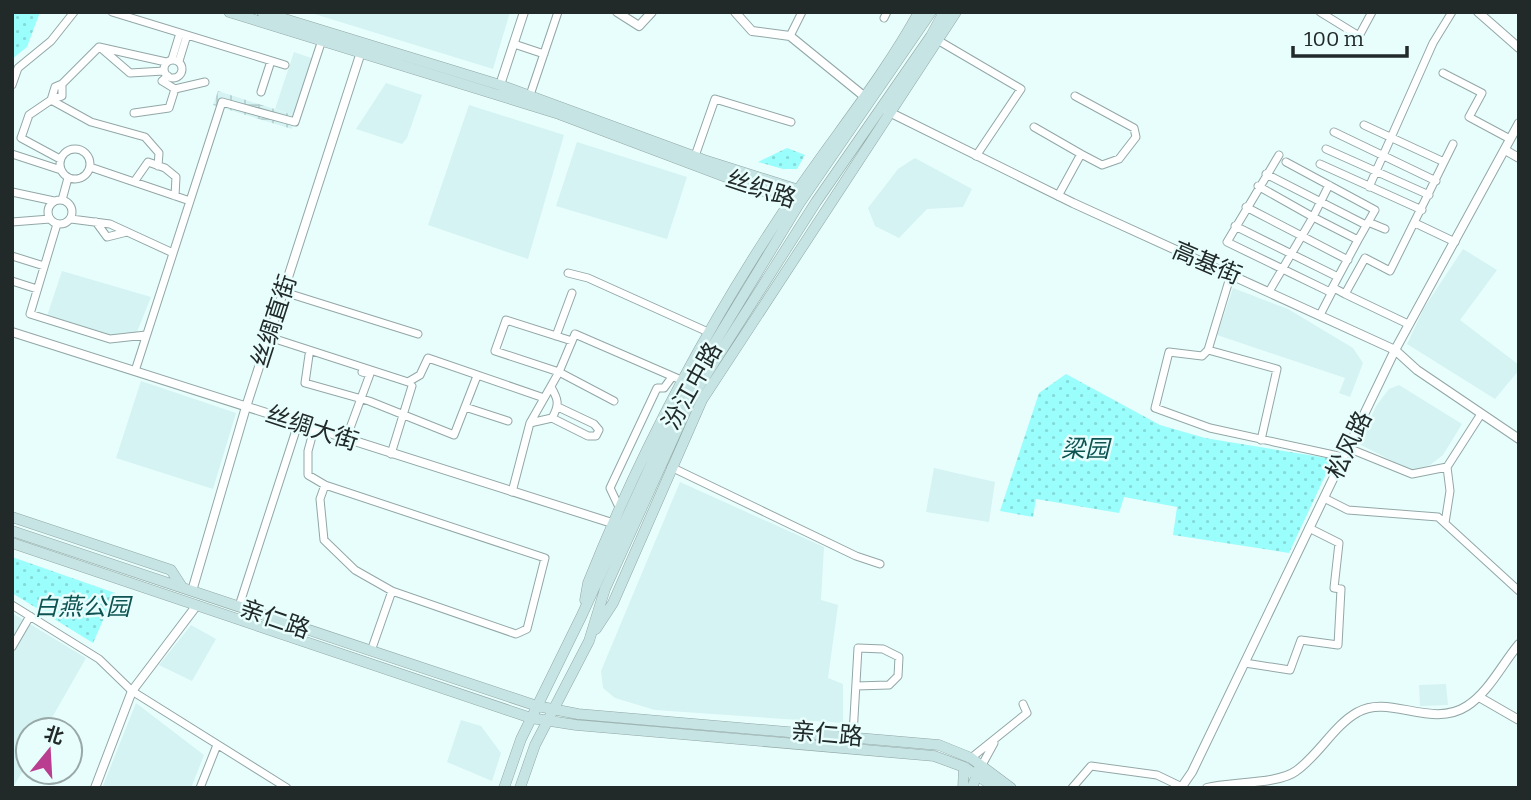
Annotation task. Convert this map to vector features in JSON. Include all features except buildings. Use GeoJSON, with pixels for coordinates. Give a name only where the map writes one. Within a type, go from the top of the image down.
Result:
{"type":"FeatureCollection","features":[{"type":"Feature","properties":{"kind":"main road"},"geometry":{"type":"LineString","coordinates":[[229,12],[540,108],[640,145],[652,156],[794,207],[677,378],[588,583],[582,617]]}},
{"type":"Feature","properties":{"kind":"main road","name":"丝织路"},"geometry":{"type":"LineString","coordinates":[[262,12],[530,95],[695,156],[803,191],[816,202]]}},
{"type":"Feature","properties":{"kind":"main road"},"geometry":{"type":"LineString","coordinates":[[803,191],[919,12]]}},
{"type":"Feature","properties":{"kind":"main road","name":"汾江中路"},"geometry":{"type":"LineString","coordinates":[[504,785],[531,718],[582,617],[683,395],[803,191],[931,12]]}},
{"type":"Feature","properties":{"kind":"main road","name":"汾江中路"},"geometry":{"type":"LineString","coordinates":[[520,788],[535,745],[589,641],[605,589],[692,397],[816,202],[882,107],[935,39],[944,12]]}},
{"type":"Feature","properties":{"kind":"main road"},"geometry":{"type":"LineString","coordinates":[[589,641],[612,603],[702,400],[891,113],[935,39],[956,12]]}},
{"type":"Feature","properties":{"kind":"main road","name":"丝织路"},"geometry":{"type":"LineString","coordinates":[[794,207],[816,202]]}},
{"type":"Feature","properties":{"kind":"main road"},"geometry":{"type":"LineString","coordinates":[[12,517],[171,570],[187,589]]}},
{"type":"Feature","properties":{"kind":"main road","name":"亲仁路"},"geometry":{"type":"LineString","coordinates":[[12,531],[537,706],[939,745],[968,763]]}},
{"type":"Feature","properties":{"kind":"main road","name":"亲仁路"},"geometry":{"type":"LineString","coordinates":[[12,543],[548,722],[911,753],[968,763]]}},
{"type":"Feature","properties":{"kind":"main road"},"geometry":{"type":"LineString","coordinates":[[963,788],[968,763],[1011,788]]}},
{"type":"Feature","properties":{"kind":"main road"},"geometry":{"type":"LineString","coordinates":[[972,788],[979,769]]}},
{"type":"Feature","properties":{"kind":"main road"},"geometry":{"type":"LineString","coordinates":[[979,769],[996,788]]}},
{"type":"Feature","properties":{"kind":"street"},"geometry":{"type":"LineString","coordinates":[[12,85],[18,68],[51,41],[74,12]]}},
{"type":"Feature","properties":{"kind":"street"},"geometry":{"type":"LineString","coordinates":[[112,12],[285,65]]}},
{"type":"Feature","properties":{"kind":"street"},"geometry":{"type":"LineString","coordinates":[[500,85],[524,12]]}},
{"type":"Feature","properties":{"kind":"street"},"geometry":{"type":"LineString","coordinates":[[530,95],[558,12]]}},
{"type":"Feature","properties":{"kind":"street"},"geometry":{"type":"LineString","coordinates":[[617,12],[639,26],[652,12]]}},
{"type":"Feature","properties":{"kind":"street"},"geometry":{"type":"LineString","coordinates":[[736,12],[752,31],[790,36],[865,97]]}},
{"type":"Feature","properties":{"kind":"street"},"geometry":{"type":"LineString","coordinates":[[790,36],[802,12]]}},
{"type":"Feature","properties":{"kind":"street"},"geometry":{"type":"LineString","coordinates":[[1320,12],[1359,36],[1372,12]]}},
{"type":"Feature","properties":{"kind":"street"},"geometry":{"type":"LineString","coordinates":[[1369,187],[1433,43],[1452,12]]}},
{"type":"Feature","properties":{"kind":"street"},"geometry":{"type":"LineString","coordinates":[[1478,12],[1519,48]]}},
{"type":"Feature","properties":{"kind":"street"},"geometry":{"type":"LineString","coordinates":[[184,34],[162,81],[175,89],[205,82]]}},
{"type":"Feature","properties":{"kind":"street"},"geometry":{"type":"LineString","coordinates":[[935,39],[1021,89],[976,156]]}},
{"type":"Feature","properties":{"kind":"street"},"geometry":{"type":"LineString","coordinates":[[135,372],[222,102],[295,122],[322,40]]}},
{"type":"Feature","properties":{"kind":"street"},"geometry":{"type":"LineString","coordinates":[[513,44],[544,54]]}},
{"type":"Feature","properties":{"kind":"street"},"geometry":{"type":"LineString","coordinates":[[99,47],[172,61],[182,67],[179,75],[130,74],[99,47]]}},
{"type":"Feature","properties":{"kind":"street"},"geometry":{"type":"LineString","coordinates":[[61,159],[17,137],[29,115],[62,96],[62,84],[99,47]]}},
{"type":"Feature","properties":{"kind":"street","name":"丝绸直街"},"geometry":{"type":"LineString","coordinates":[[187,589],[361,52]]}},
{"type":"Feature","properties":{"kind":"street"},"geometry":{"type":"LineString","coordinates":[[261,92],[271,61]]}},
{"type":"Feature","properties":{"kind":"street"},"geometry":{"type":"LineString","coordinates":[[1443,73],[1482,93],[1469,117],[1510,139]]}},
{"type":"Feature","properties":{"kind":"street"},"geometry":{"type":"LineString","coordinates":[[134,113],[169,108],[175,89]]}},
{"type":"Feature","properties":{"kind":"street"},"geometry":{"type":"LineString","coordinates":[[1034,127],[1102,165],[1119,159],[1136,137],[1134,128],[1075,96]]}},
{"type":"Feature","properties":{"kind":"street"},"geometry":{"type":"LineString","coordinates":[[695,156],[715,99],[791,122]]}},
{"type":"Feature","properties":{"kind":"street"},"geometry":{"type":"LineString","coordinates":[[51,100],[91,122],[145,137],[159,153],[158,166]]}},
{"type":"Feature","properties":{"kind":"street","name":"高基街"},"geometry":{"type":"LineString","coordinates":[[882,107],[1058,196],[1395,349],[1417,370],[1519,439]]}},
{"type":"Feature","properties":{"kind":"street","name":"松风路"},"geometry":{"type":"LineString","coordinates":[[1184,788],[1395,349],[1519,123]]}},
{"type":"Feature","properties":{"kind":"street"},"geometry":{"type":"LineString","coordinates":[[1364,125],[1444,162]]}},
{"type":"Feature","properties":{"kind":"street"},"geometry":{"type":"LineString","coordinates":[[1334,132],[1436,181]]}},
{"type":"Feature","properties":{"kind":"street"},"geometry":{"type":"LineString","coordinates":[[1345,294],[1365,258],[1390,271],[1453,144]]}},
{"type":"Feature","properties":{"kind":"street"},"geometry":{"type":"LineString","coordinates":[[61,170],[61,159],[67,151],[77,149],[86,153],[90,167]]}},
{"type":"Feature","properties":{"kind":"street"},"geometry":{"type":"LineString","coordinates":[[1326,149],[1429,195]]}},
{"type":"Feature","properties":{"kind":"street"},"geometry":{"type":"LineString","coordinates":[[1505,150],[1519,158]]}},
{"type":"Feature","properties":{"kind":"street"},"geometry":{"type":"LineString","coordinates":[[12,154],[61,170],[68,178],[82,178],[90,167]]}},
{"type":"Feature","properties":{"kind":"street"},"geometry":{"type":"LineString","coordinates":[[1058,196],[1081,154]]}},
{"type":"Feature","properties":{"kind":"street"},"geometry":{"type":"LineString","coordinates":[[1279,155],[1245,207],[1227,242],[1330,292],[1375,210],[1286,162]]}},
{"type":"Feature","properties":{"kind":"street"},"geometry":{"type":"LineString","coordinates":[[134,182],[148,162],[176,177],[175,196]]}},
{"type":"Feature","properties":{"kind":"street"},"geometry":{"type":"LineString","coordinates":[[1320,164],[1422,210]]}},
{"type":"Feature","properties":{"kind":"street"},"geometry":{"type":"LineString","coordinates":[[90,167],[190,201]]}},
{"type":"Feature","properties":{"kind":"street"},"geometry":{"type":"LineString","coordinates":[[1266,174],[1367,224],[1385,229]]}},
{"type":"Feature","properties":{"kind":"street"},"geometry":{"type":"LineString","coordinates":[[68,178],[58,201],[47,212],[53,222],[30,314],[110,339],[146,335]]}},
{"type":"Feature","properties":{"kind":"street"},"geometry":{"type":"LineString","coordinates":[[1270,290],[1303,237],[1329,185]]}},
{"type":"Feature","properties":{"kind":"street"},"geometry":{"type":"LineString","coordinates":[[1258,186],[1358,240]]}},
{"type":"Feature","properties":{"kind":"street"},"geometry":{"type":"LineString","coordinates":[[12,192],[58,201],[71,207],[71,219]]}},
{"type":"Feature","properties":{"kind":"street"},"geometry":{"type":"LineString","coordinates":[[1245,207],[1348,260]]}},
{"type":"Feature","properties":{"kind":"street"},"geometry":{"type":"LineString","coordinates":[[12,222],[71,219],[96,222],[127,232],[173,253]]}},
{"type":"Feature","properties":{"kind":"street"},"geometry":{"type":"LineString","coordinates":[[96,222],[107,237],[127,232]]}},
{"type":"Feature","properties":{"kind":"street"},"geometry":{"type":"LineString","coordinates":[[1415,223],[1455,242]]}},
{"type":"Feature","properties":{"kind":"street"},"geometry":{"type":"LineString","coordinates":[[1235,226],[1338,277]]}},
{"type":"Feature","properties":{"kind":"street"},"geometry":{"type":"LineString","coordinates":[[12,256],[44,265]]}},
{"type":"Feature","properties":{"kind":"street"},"geometry":{"type":"LineString","coordinates":[[568,273],[589,278],[708,332]]}},
{"type":"Feature","properties":{"kind":"street"},"geometry":{"type":"LineString","coordinates":[[1231,274],[1208,350],[1202,356],[1169,352],[1155,408],[1199,425],[1343,457]]}},
{"type":"Feature","properties":{"kind":"street"},"geometry":{"type":"LineString","coordinates":[[12,281],[37,289]]}},
{"type":"Feature","properties":{"kind":"street"},"geometry":{"type":"LineString","coordinates":[[1320,315],[1334,288],[1408,324]]}},
{"type":"Feature","properties":{"kind":"street"},"geometry":{"type":"LineString","coordinates":[[284,292],[418,334]]}},
{"type":"Feature","properties":{"kind":"street"},"geometry":{"type":"LineString","coordinates":[[556,336],[572,293]]}},
{"type":"Feature","properties":{"kind":"street"},"geometry":{"type":"LineString","coordinates":[[572,341],[506,320],[495,351],[559,372],[614,401]]}},
{"type":"Feature","properties":{"kind":"street","name":"丝绸大街"},"geometry":{"type":"LineString","coordinates":[[12,332],[612,523]]}},
{"type":"Feature","properties":{"kind":"street"},"geometry":{"type":"LineString","coordinates":[[512,492],[530,423],[559,372],[575,334],[677,378],[664,388],[657,388],[610,488],[619,507]]}},
{"type":"Feature","properties":{"kind":"street"},"geometry":{"type":"LineString","coordinates":[[269,337],[408,382],[420,375],[428,358],[544,398]]}},
{"type":"Feature","properties":{"kind":"street"},"geometry":{"type":"LineString","coordinates":[[288,347],[370,374],[345,439]]}},
{"type":"Feature","properties":{"kind":"street"},"geometry":{"type":"LineString","coordinates":[[1208,350],[1277,369],[1262,440]]}},
{"type":"Feature","properties":{"kind":"street"},"geometry":{"type":"LineString","coordinates":[[309,355],[305,383],[361,399],[454,435],[477,376]]}},
{"type":"Feature","properties":{"kind":"street"},"geometry":{"type":"LineString","coordinates":[[391,454],[412,386]]}},
{"type":"Feature","properties":{"kind":"street"},"geometry":{"type":"LineString","coordinates":[[530,423],[552,418],[587,436],[596,436],[599,430],[594,424],[558,407],[551,387]]}},
{"type":"Feature","properties":{"kind":"street"},"geometry":{"type":"LineString","coordinates":[[465,407],[508,421]]}},
{"type":"Feature","properties":{"kind":"street"},"geometry":{"type":"LineString","coordinates":[[552,418],[558,407]]}},
{"type":"Feature","properties":{"kind":"street"},"geometry":{"type":"LineString","coordinates":[[1445,523],[1450,491],[1447,467],[1481,414]]}},
{"type":"Feature","properties":{"kind":"street"},"geometry":{"type":"LineString","coordinates":[[239,607],[298,424]]}},
{"type":"Feature","properties":{"kind":"street"},"geometry":{"type":"LineString","coordinates":[[314,429],[308,451],[308,475],[325,485],[545,558],[527,629],[516,634],[392,591],[355,570],[324,540],[320,499],[325,485]]}},
{"type":"Feature","properties":{"kind":"street"},"geometry":{"type":"LineString","coordinates":[[1348,448],[1412,474],[1447,467]]}},
{"type":"Feature","properties":{"kind":"street"},"geometry":{"type":"LineString","coordinates":[[671,467],[856,556],[880,564]]}},
{"type":"Feature","properties":{"kind":"street"},"geometry":{"type":"LineString","coordinates":[[1324,498],[1348,510],[1438,517],[1519,591]]}},
{"type":"Feature","properties":{"kind":"street"},"geometry":{"type":"LineString","coordinates":[[1245,663],[1290,670],[1301,640],[1338,645],[1341,589],[1334,588],[1339,543],[1309,528]]}},
{"type":"Feature","properties":{"kind":"street"},"geometry":{"type":"LineString","coordinates":[[372,651],[392,591]]}},
{"type":"Feature","properties":{"kind":"street"},"geometry":{"type":"LineString","coordinates":[[12,605],[99,659],[132,691],[287,788]]}},
{"type":"Feature","properties":{"kind":"street"},"geometry":{"type":"LineString","coordinates":[[95,788],[132,691],[197,605]]}},
{"type":"Feature","properties":{"kind":"street"},"geometry":{"type":"LineString","coordinates":[[12,648],[30,616]]}},
{"type":"Feature","properties":{"kind":"street"},"geometry":{"type":"LineString","coordinates":[[1207,788],[1285,777],[1306,763],[1356,712],[1367,708],[1430,715],[1456,713],[1479,697],[1519,644]]}},
{"type":"Feature","properties":{"kind":"street"},"geometry":{"type":"LineString","coordinates":[[853,735],[858,648],[883,649],[899,657],[898,676],[890,685],[856,686]]}},
{"type":"Feature","properties":{"kind":"street"},"geometry":{"type":"LineString","coordinates":[[1479,697],[1519,719]]}},
{"type":"Feature","properties":{"kind":"street"},"geometry":{"type":"LineString","coordinates":[[968,763],[1027,713],[1023,704]]}},
{"type":"Feature","properties":{"kind":"street"},"geometry":{"type":"LineString","coordinates":[[979,769],[996,739]]}},
{"type":"Feature","properties":{"kind":"street"},"geometry":{"type":"LineString","coordinates":[[200,788],[217,745]]}},
{"type":"Feature","properties":{"kind":"street"},"geometry":{"type":"LineString","coordinates":[[1072,788],[1091,766],[1157,775],[1184,788]]}},
{"type":"Feature","properties":{"kind":"shaded area"},"geometry":{"type":"Polygon","coordinates":[[[308,12],[510,12],[493,69],[308,12]]]}},
{"type":"Feature","properties":{"kind":"shaded area"},"geometry":{"type":"Polygon","coordinates":[[[294,52],[314,59],[296,116],[275,109],[294,52]]]}},
{"type":"Feature","properties":{"kind":"shaded area"},"geometry":{"type":"Polygon","coordinates":[[[386,83],[422,95],[407,138],[402,144],[356,129],[386,83]]]}},
{"type":"Feature","properties":{"kind":"shaded area"},"geometry":{"type":"Polygon","coordinates":[[[218,91],[296,116],[292,129],[213,105],[218,91]]]}},
{"type":"Feature","properties":{"kind":"shaded area"},"geometry":{"type":"Polygon","coordinates":[[[469,105],[564,135],[528,259],[428,225],[469,105]]]}},
{"type":"Feature","properties":{"kind":"shaded area"},"geometry":{"type":"Polygon","coordinates":[[[577,142],[687,177],[667,239],[556,206],[577,142]]]}},
{"type":"Feature","properties":{"kind":"shaded area"},"geometry":{"type":"Polygon","coordinates":[[[915,158],[972,189],[963,207],[927,209],[899,238],[875,226],[868,208],[898,169],[915,158]]]}},
{"type":"Feature","properties":{"kind":"shaded area"},"geometry":{"type":"Polygon","coordinates":[[[1463,249],[1497,270],[1460,320],[1519,365],[1519,370],[1495,399],[1407,344],[1424,308],[1463,249]]]}},
{"type":"Feature","properties":{"kind":"shaded area"},"geometry":{"type":"Polygon","coordinates":[[[62,271],[151,297],[137,332],[111,337],[47,316],[62,271]]]}},
{"type":"Feature","properties":{"kind":"shaded area"},"geometry":{"type":"Polygon","coordinates":[[[1233,288],[1288,309],[1353,348],[1363,363],[1350,397],[1339,393],[1345,378],[1217,335],[1233,288]]]}},
{"type":"Feature","properties":{"kind":"shaded area"},"geometry":{"type":"Polygon","coordinates":[[[141,381],[236,413],[213,489],[116,458],[141,381]]]}},
{"type":"Feature","properties":{"kind":"shaded area"},"geometry":{"type":"Polygon","coordinates":[[[1399,385],[1462,424],[1443,455],[1430,465],[1412,471],[1359,444],[1376,406],[1389,389],[1399,385]]]}},
{"type":"Feature","properties":{"kind":"shaded area"},"geometry":{"type":"Polygon","coordinates":[[[934,468],[995,482],[989,522],[926,512],[934,468]]]}},
{"type":"Feature","properties":{"kind":"shaded area"},"geometry":{"type":"Polygon","coordinates":[[[680,482],[824,547],[821,600],[838,605],[828,678],[843,684],[843,723],[655,710],[615,698],[603,688],[601,671],[680,482]]]}},
{"type":"Feature","properties":{"kind":"shaded area"},"geometry":{"type":"Polygon","coordinates":[[[12,613],[86,658],[53,716],[14,716],[14,786],[12,613]]]}},
{"type":"Feature","properties":{"kind":"shaded area"},"geometry":{"type":"Polygon","coordinates":[[[191,625],[216,639],[192,681],[159,665],[191,625]]]}},
{"type":"Feature","properties":{"kind":"shaded area"},"geometry":{"type":"Polygon","coordinates":[[[1446,684],[1448,705],[1420,706],[1419,685],[1446,684]]]}},
{"type":"Feature","properties":{"kind":"shaded area"},"geometry":{"type":"Polygon","coordinates":[[[136,703],[204,755],[191,788],[102,788],[136,703]]]}},
{"type":"Feature","properties":{"kind":"shaded area"},"geometry":{"type":"Polygon","coordinates":[[[461,720],[481,726],[501,753],[492,781],[447,762],[461,720]]]}},
{"type":"Feature","properties":{"kind":"green space"},"geometry":{"type":"Polygon","coordinates":[[[12,12],[40,12],[27,47],[12,59],[12,12]]]}},
{"type":"Feature","properties":{"kind":"green space"},"geometry":{"type":"Polygon","coordinates":[[[787,148],[805,155],[797,169],[783,169],[758,162],[787,148]]]}},
{"type":"Feature","properties":{"kind":"green space","name":"梁园"},"geometry":{"type":"Polygon","coordinates":[[[1066,374],[1160,425],[1205,438],[1333,459],[1289,553],[1173,535],[1177,507],[1124,497],[1119,513],[1036,499],[1033,517],[1000,511],[1039,393],[1066,374]]]}},
{"type":"Feature","properties":{"kind":"green space","name":"白燕公园"},"geometry":{"type":"Polygon","coordinates":[[[12,557],[115,593],[93,643],[12,593],[12,557]]]}}]}
